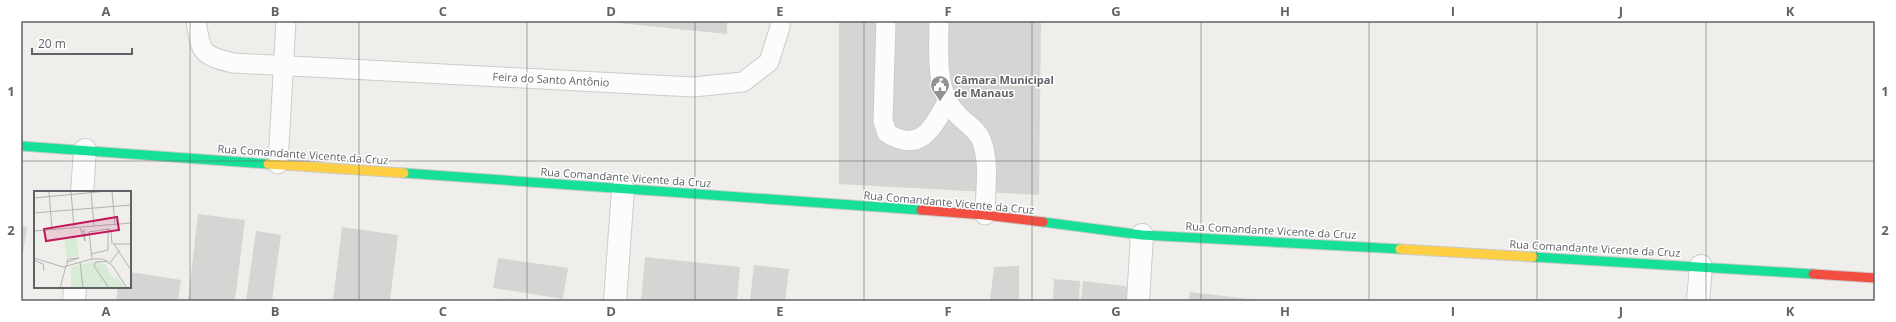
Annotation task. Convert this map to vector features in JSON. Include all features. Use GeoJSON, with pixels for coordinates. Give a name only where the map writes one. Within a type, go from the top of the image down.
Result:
{"type":"FeatureCollection","features":[{"type":"Feature","properties":{"kind":"street","name":"Rua Comandante Vicente da Cruz"},"geometry":{"type":"LineString","coordinates":[[21,146],[985,215],[1142,236],[1701,266],[1875,278]]}},
{"type":"Feature","properties":{"kind":"street"},"geometry":{"type":"LineString","coordinates":[[82,191],[85,150]]}},
{"type":"Feature","properties":{"kind":"street"},"geometry":{"type":"LineString","coordinates":[[615,301],[624,189]]}},
{"type":"Feature","properties":{"kind":"street"},"geometry":{"type":"LineString","coordinates":[[1138,301],[1142,236]]}},
{"type":"Feature","properties":{"kind":"street"},"geometry":{"type":"LineString","coordinates":[[1698,301],[1701,266]]}},
{"type":"Feature","properties":{"kind":"street"},"geometry":{"type":"LineString","coordinates":[[74,301],[75,288]]}},
{"type":"Feature","properties":{"kind":"lane","name":"Feira do Santo Antônio"},"geometry":{"type":"LineString","coordinates":[[196,21],[200,44],[209,57],[233,63],[693,87],[743,82],[769,62],[780,27],[780,21]]}},
{"type":"Feature","properties":{"kind":"lane"},"geometry":{"type":"LineString","coordinates":[[278,164],[286,21]]}},
{"type":"Feature","properties":{"kind":"lane"},"geometry":{"type":"LineString","coordinates":[[886,21],[883,120],[887,133],[898,140],[912,141],[924,136],[935,125],[947,102]]}},
{"type":"Feature","properties":{"kind":"lane"},"geometry":{"type":"LineString","coordinates":[[939,21],[939,60],[941,84],[947,102],[958,115],[972,126],[982,140],[986,155],[985,215]]}},
{"type":"Feature","properties":{"kind":"building"},"geometry":{"type":"Polygon","coordinates":[[[727,21],[727,34],[609,22],[727,21]]]}},
{"type":"Feature","properties":{"kind":"building","name":"Câmara Municipal de Manaus"},"geometry":{"type":"Polygon","coordinates":[[[839,21],[1041,21],[1039,195],[839,184],[839,21]]]}},
{"type":"Feature","properties":{"kind":"building"},"geometry":{"type":"Polygon","coordinates":[[[198,214],[245,220],[235,301],[188,301],[198,214]]]}},
{"type":"Feature","properties":{"kind":"building"},"geometry":{"type":"Polygon","coordinates":[[[21,226],[27,227],[22,259],[21,259],[21,226]]]}},
{"type":"Feature","properties":{"kind":"building"},"geometry":{"type":"Polygon","coordinates":[[[342,227],[398,235],[390,301],[333,301],[342,227]]]}},
{"type":"Feature","properties":{"kind":"building"},"geometry":{"type":"Polygon","coordinates":[[[256,231],[281,235],[272,301],[246,301],[256,231]]]}},
{"type":"Feature","properties":{"kind":"building"},"geometry":{"type":"Polygon","coordinates":[[[645,257],[740,267],[737,301],[641,300],[645,257]]]}},
{"type":"Feature","properties":{"kind":"building"},"geometry":{"type":"Polygon","coordinates":[[[498,258],[568,268],[563,299],[493,288],[498,258]]]}},
{"type":"Feature","properties":{"kind":"building"},"geometry":{"type":"Polygon","coordinates":[[[754,265],[789,269],[785,301],[750,301],[754,265]]]}},
{"type":"Feature","properties":{"kind":"building"},"geometry":{"type":"Polygon","coordinates":[[[1019,266],[1019,301],[990,301],[994,267],[1019,266]]]}},
{"type":"Feature","properties":{"kind":"building"},"geometry":{"type":"Polygon","coordinates":[[[131,272],[181,280],[178,301],[116,301],[118,288],[131,288],[131,272]]]}},
{"type":"Feature","properties":{"kind":"building"},"geometry":{"type":"Polygon","coordinates":[[[1054,279],[1080,281],[1079,301],[1053,301],[1054,279]]]}},
{"type":"Feature","properties":{"kind":"building"},"geometry":{"type":"Polygon","coordinates":[[[1083,281],[1132,287],[1131,301],[1081,301],[1083,281]]]}},
{"type":"Feature","properties":{"kind":"building"},"geometry":{"type":"Polygon","coordinates":[[[1190,292],[1257,300],[1257,301],[1189,301],[1190,292]]]}},
{"type":"Feature","properties":{"kind":"building"},"geometry":{"type":"Polygon","coordinates":[[[503,298],[521,300],[521,301],[503,301],[503,298]]]}},
{"type":"Feature","properties":{"kind":"traffic: fast"},"geometry":{"type":"LineString","coordinates":[[21,146],[268,164]]}},
{"type":"Feature","properties":{"kind":"traffic: fast"},"geometry":{"type":"LineString","coordinates":[[404,173],[921,210]]}},
{"type":"Feature","properties":{"kind":"traffic: fast"},"geometry":{"type":"LineString","coordinates":[[1043,222],[1142,235],[1400,249]]}},
{"type":"Feature","properties":{"kind":"traffic: fast"},"geometry":{"type":"LineString","coordinates":[[1533,257],[1813,274]]}},
{"type":"Feature","properties":{"kind":"traffic: slow"},"geometry":{"type":"LineString","coordinates":[[268,164],[404,173]]}},
{"type":"Feature","properties":{"kind":"traffic: slow"},"geometry":{"type":"LineString","coordinates":[[1400,249],[1533,257]]}},
{"type":"Feature","properties":{"kind":"traffic: jam"},"geometry":{"type":"LineString","coordinates":[[921,210],[985,215],[1043,222]]}},
{"type":"Feature","properties":{"kind":"traffic: jam"},"geometry":{"type":"LineString","coordinates":[[1813,274],[1875,278]]}},
{"type":"Feature","properties":{"kind":"place","name":"Câmara Municipal de Manaus"},"geometry":{"type":"Point","coordinates":[940,102]}}]}
